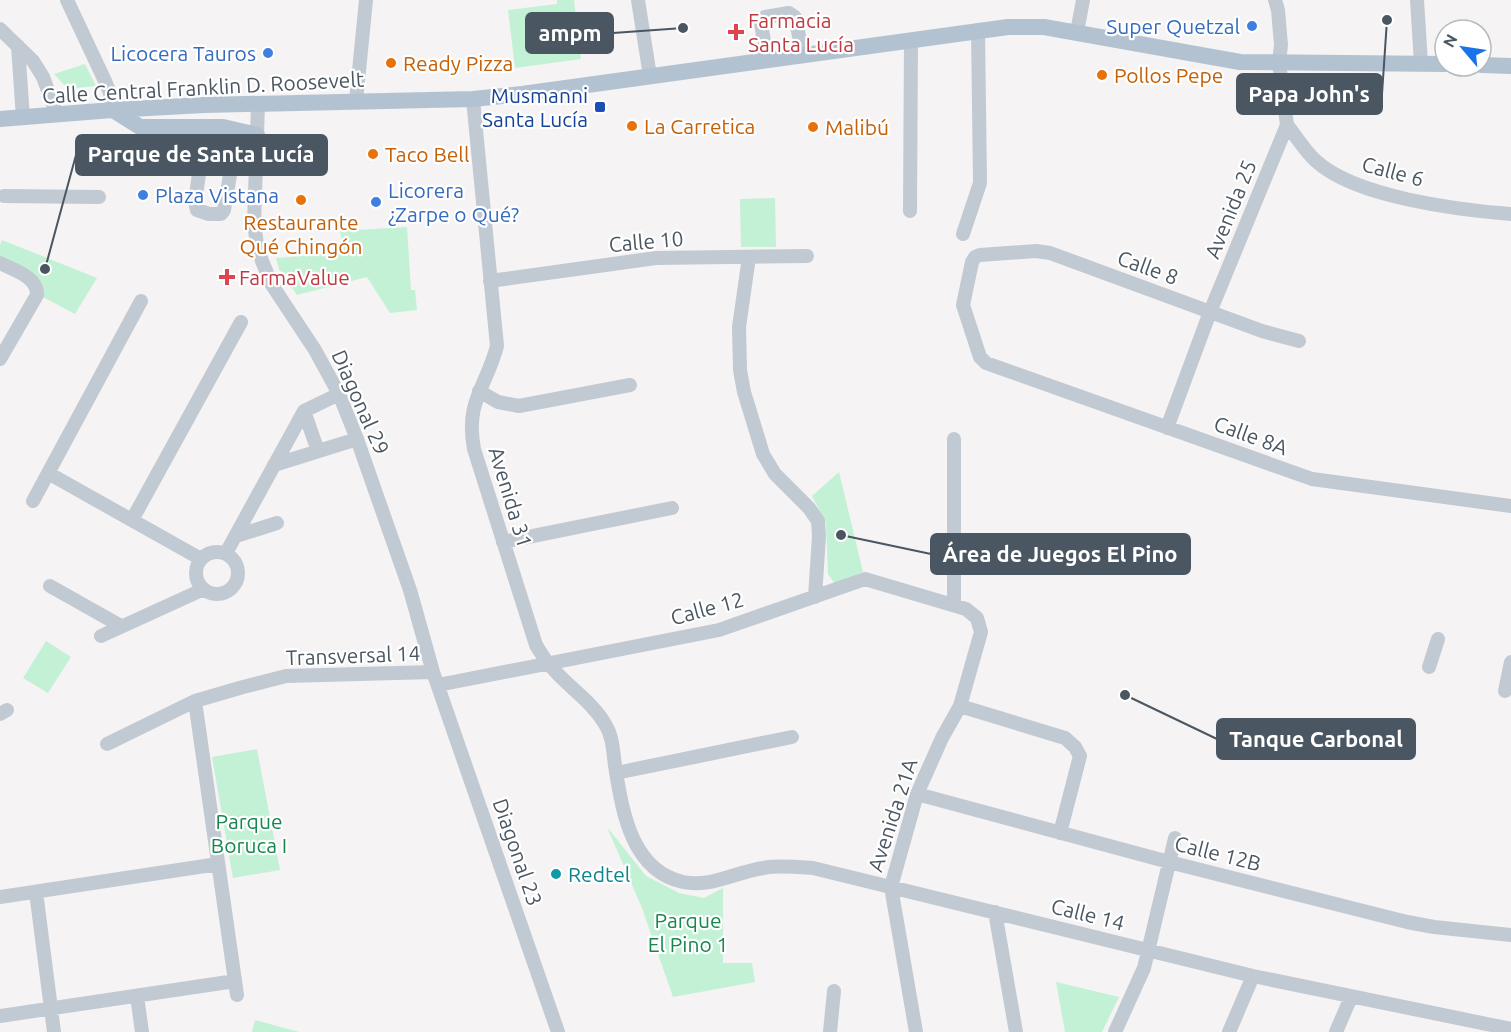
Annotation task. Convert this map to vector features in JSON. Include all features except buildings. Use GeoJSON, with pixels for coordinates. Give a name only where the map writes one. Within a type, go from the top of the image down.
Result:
{"type":"FeatureCollection","features":[{"type":"Feature","properties":{"kind":"main road","name":"Calle Central Franklin D. Roosevelt"},"geometry":{"type":"LineString","coordinates":[[0,119],[112,110],[473,99],[803,56],[978,30],[1044,27],[1240,62],[1433,64]]}},
{"type":"Feature","properties":{"kind":"main road"},"geometry":{"type":"LineString","coordinates":[[1493,65],[1511,66]]}},
{"type":"Feature","properties":{"kind":"main road"},"geometry":{"type":"LineString","coordinates":[[112,110],[140,127],[223,127],[257,135]]}},
{"type":"Feature","properties":{"kind":"street"},"geometry":{"type":"LineString","coordinates":[[67,0],[110,93],[112,110]]}},
{"type":"Feature","properties":{"kind":"street"},"geometry":{"type":"LineString","coordinates":[[356,101],[366,0]]}},
{"type":"Feature","properties":{"kind":"street"},"geometry":{"type":"LineString","coordinates":[[638,0],[650,76]]}},
{"type":"Feature","properties":{"kind":"street"},"geometry":{"type":"LineString","coordinates":[[1077,32],[1083,0]]}},
{"type":"Feature","properties":{"kind":"street","name":"Avenida 25"},"geometry":{"type":"LineString","coordinates":[[1167,428],[1210,312],[1287,125],[1279,62],[1281,45],[1278,10],[1275,0]]}},
{"type":"Feature","properties":{"kind":"street"},"geometry":{"type":"LineString","coordinates":[[1417,0],[1421,63]]}},
{"type":"Feature","properties":{"kind":"street"},"geometry":{"type":"LineString","coordinates":[[767,60],[761,23],[765,17],[789,13],[795,17],[803,56]]}},
{"type":"Feature","properties":{"kind":"street"},"geometry":{"type":"LineString","coordinates":[[0,29],[33,61],[43,77],[57,115]]}},
{"type":"Feature","properties":{"kind":"street"},"geometry":{"type":"LineString","coordinates":[[963,234],[980,183],[978,30]]}},
{"type":"Feature","properties":{"kind":"street"},"geometry":{"type":"LineString","coordinates":[[910,211],[911,40]]}},
{"type":"Feature","properties":{"kind":"street"},"geometry":{"type":"LineString","coordinates":[[18,46],[23,118]]}},
{"type":"Feature","properties":{"kind":"street","name":"Avenida 31"},"geometry":{"type":"LineString","coordinates":[[473,99],[497,346],[493,361],[472,409],[471,433],[474,449],[536,645],[549,665],[581,695],[606,724],[611,737],[616,772],[629,829],[637,848],[646,861],[657,870]]}},
{"type":"Feature","properties":{"kind":"street","name":"Diagonal 29"},"geometry":{"type":"LineString","coordinates":[[258,104],[255,224],[262,261],[278,295],[315,350],[339,394],[410,590],[436,679]]}},
{"type":"Feature","properties":{"kind":"street","name":"Calle 6"},"geometry":{"type":"LineString","coordinates":[[1287,125],[1316,161],[1342,179],[1370,190],[1511,215]]}},
{"type":"Feature","properties":{"kind":"street"},"geometry":{"type":"LineString","coordinates":[[202,138],[235,141],[238,153],[232,168],[224,210],[221,214],[209,214],[197,210],[195,202],[199,174],[181,160],[202,138]]}},
{"type":"Feature","properties":{"kind":"street"},"geometry":{"type":"LineString","coordinates":[[4,196],[99,196]]}},
{"type":"Feature","properties":{"kind":"street","name":"Calle 8"},"geometry":{"type":"LineString","coordinates":[[986,363],[980,357],[963,305],[972,262],[980,255],[1036,251],[1299,341]]}},
{"type":"Feature","properties":{"kind":"street"},"geometry":{"type":"LineString","coordinates":[[749,256],[739,327],[738,348],[742,381],[763,454],[775,474],[809,508],[818,521],[816,597]]}},
{"type":"Feature","properties":{"kind":"street","name":"Calle 10"},"geometry":{"type":"LineString","coordinates":[[490,281],[656,258],[807,256]]}},
{"type":"Feature","properties":{"kind":"street"},"geometry":{"type":"LineString","coordinates":[[0,263],[33,281],[37,288],[37,295],[0,359]]}},
{"type":"Feature","properties":{"kind":"street"},"geometry":{"type":"LineString","coordinates":[[33,501],[141,302]]}},
{"type":"Feature","properties":{"kind":"street"},"geometry":{"type":"LineString","coordinates":[[132,520],[241,322]]}},
{"type":"Feature","properties":{"kind":"street","name":"Calle 8A"},"geometry":{"type":"LineString","coordinates":[[986,363],[1312,479],[1511,506]]}},
{"type":"Feature","properties":{"kind":"street"},"geometry":{"type":"LineString","coordinates":[[479,391],[498,402],[519,406],[630,385]]}},
{"type":"Feature","properties":{"kind":"street"},"geometry":{"type":"LineString","coordinates":[[226,553],[304,411],[339,394]]}},
{"type":"Feature","properties":{"kind":"street"},"geometry":{"type":"LineString","coordinates":[[304,411],[318,451]]}},
{"type":"Feature","properties":{"kind":"street"},"geometry":{"type":"LineString","coordinates":[[274,465],[357,439]]}},
{"type":"Feature","properties":{"kind":"street"},"geometry":{"type":"LineString","coordinates":[[954,439],[954,605]]}},
{"type":"Feature","properties":{"kind":"street"},"geometry":{"type":"LineString","coordinates":[[48,473],[201,559]]}},
{"type":"Feature","properties":{"kind":"street"},"geometry":{"type":"LineString","coordinates":[[503,542],[672,508]]}},
{"type":"Feature","properties":{"kind":"street"},"geometry":{"type":"LineString","coordinates":[[236,536],[277,523]]}},
{"type":"Feature","properties":{"kind":"street"},"geometry":{"type":"LineString","coordinates":[[213,552],[226,553],[232,557],[238,570],[235,584],[230,589],[217,594],[204,589],[196,578],[201,559],[213,552]]}},
{"type":"Feature","properties":{"kind":"street","name":"Calle 12"},"geometry":{"type":"LineString","coordinates":[[436,679],[549,665],[719,630],[866,579],[966,609],[977,618]]}},
{"type":"Feature","properties":{"kind":"street"},"geometry":{"type":"LineString","coordinates":[[50,586],[121,626]]}},
{"type":"Feature","properties":{"kind":"street"},"geometry":{"type":"LineString","coordinates":[[101,636],[204,589]]}},
{"type":"Feature","properties":{"kind":"street","name":"Avenida 21A"},"geometry":{"type":"LineString","coordinates":[[916,1032],[891,887],[918,794],[942,738],[960,706],[981,632],[977,618]]}},
{"type":"Feature","properties":{"kind":"street"},"geometry":{"type":"LineString","coordinates":[[1429,667],[1438,639]]}},
{"type":"Feature","properties":{"kind":"street"},"geometry":{"type":"LineString","coordinates":[[1505,690],[1511,662]]}},
{"type":"Feature","properties":{"kind":"street","name":"Transversal 14"},"geometry":{"type":"LineString","coordinates":[[107,744],[179,708],[286,676],[436,679]]}},
{"type":"Feature","properties":{"kind":"street","name":"Diagonal 23"},"geometry":{"type":"LineString","coordinates":[[436,679],[558,1032]]}},
{"type":"Feature","properties":{"kind":"street"},"geometry":{"type":"LineString","coordinates":[[195,702],[237,995]]}},
{"type":"Feature","properties":{"kind":"street"},"geometry":{"type":"LineString","coordinates":[[960,706],[1065,738],[1075,747],[1080,756],[1060,833]]}},
{"type":"Feature","properties":{"kind":"street"},"geometry":{"type":"LineString","coordinates":[[616,772],[792,737]]}},
{"type":"Feature","properties":{"kind":"street","name":"Calle 12B"},"geometry":{"type":"LineString","coordinates":[[918,794],[1169,862],[1407,922],[1511,935]]}},
{"type":"Feature","properties":{"kind":"street"},"geometry":{"type":"LineString","coordinates":[[1115,1032],[1149,952],[1175,838]]}},
{"type":"Feature","properties":{"kind":"street"},"geometry":{"type":"LineString","coordinates":[[0,897],[219,864]]}},
{"type":"Feature","properties":{"kind":"street","name":"Calle 14"},"geometry":{"type":"LineString","coordinates":[[657,870],[683,882],[698,883],[764,867],[813,868],[1253,976],[1511,1029]]}},
{"type":"Feature","properties":{"kind":"street"},"geometry":{"type":"LineString","coordinates":[[36,892],[54,1032]]}},
{"type":"Feature","properties":{"kind":"street"},"geometry":{"type":"LineString","coordinates":[[995,912],[1016,1032]]}},
{"type":"Feature","properties":{"kind":"street"},"geometry":{"type":"LineString","coordinates":[[1229,1032],[1253,976]]}},
{"type":"Feature","properties":{"kind":"street"},"geometry":{"type":"LineString","coordinates":[[0,1016],[235,981]]}},
{"type":"Feature","properties":{"kind":"street"},"geometry":{"type":"LineString","coordinates":[[830,1032],[834,991]]}},
{"type":"Feature","properties":{"kind":"street"},"geometry":{"type":"LineString","coordinates":[[136,996],[142,1032]]}},
{"type":"Feature","properties":{"kind":"street"},"geometry":{"type":"LineString","coordinates":[[1336,1032],[1351,997]]}},
{"type":"Feature","properties":{"kind":"green space"},"geometry":{"type":"Polygon","coordinates":[[[557,0],[574,0],[581,59],[515,68],[508,10],[557,4],[557,0]]]}},
{"type":"Feature","properties":{"kind":"green space"},"geometry":{"type":"Polygon","coordinates":[[[85,64],[96,86],[68,89],[54,74],[85,64]]]}},
{"type":"Feature","properties":{"kind":"green space"},"geometry":{"type":"Polygon","coordinates":[[[775,198],[776,247],[741,247],[740,199],[775,198]]]}},
{"type":"Feature","properties":{"kind":"green space"},"geometry":{"type":"Polygon","coordinates":[[[407,227],[411,290],[415,290],[417,310],[390,313],[367,277],[297,295],[279,269],[276,258],[344,253],[340,231],[407,227]]]}},
{"type":"Feature","properties":{"kind":"green space"},"geometry":{"type":"Polygon","coordinates":[[[2,240],[97,278],[75,314],[43,297],[42,284],[0,260],[2,240]]]}},
{"type":"Feature","properties":{"kind":"green space"},"geometry":{"type":"Polygon","coordinates":[[[839,472],[863,572],[835,584],[828,574],[826,523],[812,496],[839,472]]]}},
{"type":"Feature","properties":{"kind":"green space"},"geometry":{"type":"Polygon","coordinates":[[[46,641],[71,657],[48,693],[23,678],[46,641]]]}},
{"type":"Feature","properties":{"kind":"green space","name":"Parque Boruca I"},"geometry":{"type":"Polygon","coordinates":[[[257,749],[280,870],[233,878],[212,757],[257,749]]]}},
{"type":"Feature","properties":{"kind":"green space","name":"Parque El Pino 1"},"geometry":{"type":"Polygon","coordinates":[[[607,827],[646,876],[679,893],[704,898],[723,888],[723,963],[752,963],[755,982],[673,997],[642,908],[607,827]]]}},
{"type":"Feature","properties":{"kind":"green space"},"geometry":{"type":"Polygon","coordinates":[[[1056,982],[1119,997],[1102,1032],[1065,1032],[1056,982]]]}},
{"type":"Feature","properties":{"kind":"green space"},"geometry":{"type":"Polygon","coordinates":[[[255,1020],[299,1032],[252,1032],[255,1020]]]}},
{"type":"Feature","properties":{"kind":"place","name":"Papa John's"},"geometry":{"type":"Point","coordinates":[1387,20]}},
{"type":"Feature","properties":{"kind":"place","name":"Super Quetzal"},"geometry":{"type":"Point","coordinates":[1252,26]}},
{"type":"Feature","properties":{"kind":"place","name":"ampm"},"geometry":{"type":"Point","coordinates":[683,28]}},
{"type":"Feature","properties":{"kind":"place","name":"Farmacia Santa Lucía"},"geometry":{"type":"Point","coordinates":[736,32]}},
{"type":"Feature","properties":{"kind":"place","name":"Licocera Tauros"},"geometry":{"type":"Point","coordinates":[268,53]}},
{"type":"Feature","properties":{"kind":"place","name":"Ready Pizza"},"geometry":{"type":"Point","coordinates":[391,63]}},
{"type":"Feature","properties":{"kind":"place","name":"Pollos Pepe"},"geometry":{"type":"Point","coordinates":[1102,75]}},
{"type":"Feature","properties":{"kind":"place","name":"Musmanni Santa Lucía"},"geometry":{"type":"Point","coordinates":[600,107]}},
{"type":"Feature","properties":{"kind":"place","name":"La Carretica"},"geometry":{"type":"Point","coordinates":[632,126]}},
{"type":"Feature","properties":{"kind":"place","name":"Malibú"},"geometry":{"type":"Point","coordinates":[813,127]}},
{"type":"Feature","properties":{"kind":"place","name":"Taco Bell"},"geometry":{"type":"Point","coordinates":[373,154]}},
{"type":"Feature","properties":{"kind":"place","name":"Plaza Vistana"},"geometry":{"type":"Point","coordinates":[143,195]}},
{"type":"Feature","properties":{"kind":"place","name":"Restaurante Qué Chingón"},"geometry":{"type":"Point","coordinates":[301,200]}},
{"type":"Feature","properties":{"kind":"place","name":"Licorera ¿Zarpe o Qué?"},"geometry":{"type":"Point","coordinates":[376,202]}},
{"type":"Feature","properties":{"kind":"place","name":"Parque de Santa Lucía"},"geometry":{"type":"Point","coordinates":[45,269]}},
{"type":"Feature","properties":{"kind":"place","name":"FarmaValue"},"geometry":{"type":"Point","coordinates":[227,277]}},
{"type":"Feature","properties":{"kind":"place","name":"Área de Juegos El Pino"},"geometry":{"type":"Point","coordinates":[841,535]}},
{"type":"Feature","properties":{"kind":"place","name":"Tanque Carbonal"},"geometry":{"type":"Point","coordinates":[1125,695]}},
{"type":"Feature","properties":{"kind":"place","name":"Redtel"},"geometry":{"type":"Point","coordinates":[556,874]}}]}
